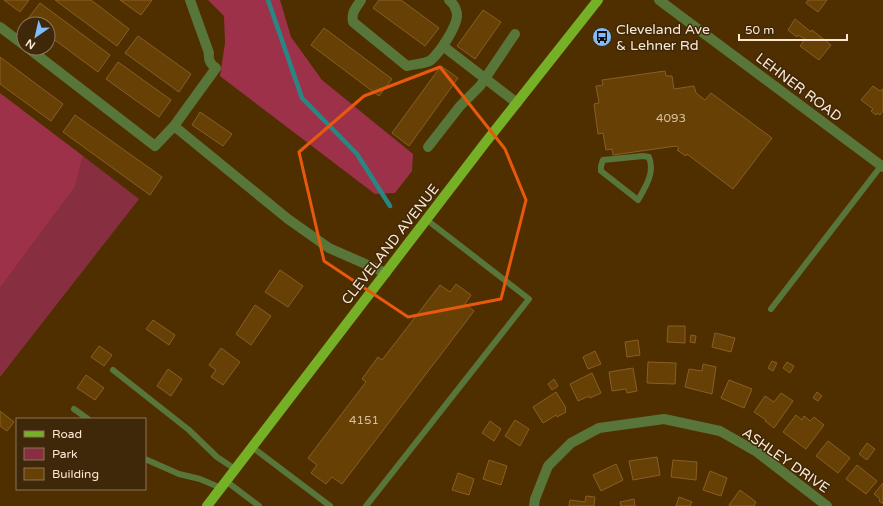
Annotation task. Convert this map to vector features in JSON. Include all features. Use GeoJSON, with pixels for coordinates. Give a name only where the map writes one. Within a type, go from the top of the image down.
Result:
{"type":"FeatureCollection","features":[{"type":"Feature","properties":{"kind":"main road","name":"CLEVELAND AVENUE"},"geometry":{"type":"LineString","coordinates":[[207,506],[598,0]]}},
{"type":"Feature","properties":{"kind":"street"},"geometry":{"type":"LineString","coordinates":[[38,56],[155,146],[174,126],[216,68],[211,65],[208,59],[209,53],[190,0]]}},
{"type":"Feature","properties":{"kind":"street"},"geometry":{"type":"LineString","coordinates":[[361,0],[353,11],[351,16],[352,22],[407,66],[430,61],[443,46],[454,27],[457,16],[454,4],[449,0]]}},
{"type":"Feature","properties":{"kind":"street","name":"LEHNER ROAD"},"geometry":{"type":"LineString","coordinates":[[659,0],[882,166]]}},
{"type":"Feature","properties":{"kind":"street"},"geometry":{"type":"LineString","coordinates":[[0,27],[16,39]]}},
{"type":"Feature","properties":{"kind":"street"},"geometry":{"type":"LineString","coordinates":[[428,147],[460,106],[480,86],[515,34]]}},
{"type":"Feature","properties":{"kind":"street"},"geometry":{"type":"LineString","coordinates":[[443,46],[517,103]]}},
{"type":"Feature","properties":{"kind":"street"},"geometry":{"type":"LineString","coordinates":[[174,126],[288,220],[329,248],[386,273]]}},
{"type":"Feature","properties":{"kind":"street","name":"ASHLEY DRIVE"},"geometry":{"type":"LineString","coordinates":[[534,506],[535,499],[548,466],[571,443],[599,428],[664,419],[720,431],[757,452],[828,506]]}},
{"type":"Feature","properties":{"kind":"lane"},"geometry":{"type":"LineString","coordinates":[[643,156],[649,157],[652,166],[648,180],[638,200],[601,171],[603,160],[643,156]]}},
{"type":"Feature","properties":{"kind":"lane"},"geometry":{"type":"LineString","coordinates":[[771,309],[882,166]]}},
{"type":"Feature","properties":{"kind":"lane"},"geometry":{"type":"LineString","coordinates":[[366,506],[529,299],[427,220]]}},
{"type":"Feature","properties":{"kind":"lane"},"geometry":{"type":"LineString","coordinates":[[113,370],[189,430],[217,457],[235,469]]}},
{"type":"Feature","properties":{"kind":"lane"},"geometry":{"type":"LineString","coordinates":[[74,409],[87,418]]}},
{"type":"Feature","properties":{"kind":"lane"},"geometry":{"type":"LineString","coordinates":[[252,446],[330,506]]}},
{"type":"Feature","properties":{"kind":"lane"},"geometry":{"type":"LineString","coordinates":[[146,460],[179,474],[224,484],[259,506]]}},
{"type":"Feature","properties":{"kind":"highlighted area"},"geometry":{"type":"Polygon","coordinates":[[[440,67],[505,149],[526,200],[501,299],[408,317],[324,261],[299,152],[364,96],[440,67]]]}},
{"type":"Feature","properties":{"kind":"green space"},"geometry":{"type":"Polygon","coordinates":[[[83,156],[139,199],[0,377],[0,288],[75,187],[83,156]]]}},
{"type":"Feature","properties":{"kind":"shaded area"},"geometry":{"type":"Polygon","coordinates":[[[208,0],[280,0],[291,37],[322,80],[413,154],[412,171],[395,193],[375,194],[220,76],[225,43],[224,16],[208,0]]]}},
{"type":"Feature","properties":{"kind":"shaded area"},"geometry":{"type":"Polygon","coordinates":[[[0,93],[83,156],[75,187],[0,288],[0,93]]]}},
{"type":"Feature","properties":{"kind":"building"},"geometry":{"type":"Polygon","coordinates":[[[4,0],[29,0],[20,12],[4,0]]]}},
{"type":"Feature","properties":{"kind":"building"},"geometry":{"type":"Polygon","coordinates":[[[55,0],[91,0],[129,29],[117,46],[55,0]]]}},
{"type":"Feature","properties":{"kind":"building"},"geometry":{"type":"Polygon","coordinates":[[[120,0],[152,0],[141,15],[120,0]]]}},
{"type":"Feature","properties":{"kind":"building"},"geometry":{"type":"Polygon","coordinates":[[[379,0],[401,0],[439,28],[425,46],[373,8],[379,0]]]}},
{"type":"Feature","properties":{"kind":"building"},"geometry":{"type":"Polygon","coordinates":[[[808,0],[827,0],[818,12],[806,3],[808,0]]]}},
{"type":"Feature","properties":{"kind":"building"},"geometry":{"type":"Polygon","coordinates":[[[40,3],[110,55],[98,72],[56,41],[56,16],[30,16],[40,3]]]}},
{"type":"Feature","properties":{"kind":"building"},"geometry":{"type":"Polygon","coordinates":[[[483,10],[501,22],[475,59],[457,46],[483,10]]]}},
{"type":"Feature","properties":{"kind":"building"},"geometry":{"type":"Polygon","coordinates":[[[795,19],[831,45],[819,60],[800,46],[805,39],[798,35],[797,37],[788,30],[795,19]]]}},
{"type":"Feature","properties":{"kind":"building"},"geometry":{"type":"Polygon","coordinates":[[[324,28],[392,79],[379,96],[311,45],[324,28]]]}},
{"type":"Feature","properties":{"kind":"building"},"geometry":{"type":"Polygon","coordinates":[[[138,36],[191,74],[179,92],[125,53],[138,36]]]}},
{"type":"Feature","properties":{"kind":"building"},"geometry":{"type":"Polygon","coordinates":[[[0,57],[63,104],[51,121],[0,84],[0,57]]]}},
{"type":"Feature","properties":{"kind":"building"},"geometry":{"type":"Polygon","coordinates":[[[118,62],[171,100],[159,117],[106,79],[118,62]]]}},
{"type":"Feature","properties":{"kind":"building"},"geometry":{"type":"Polygon","coordinates":[[[441,66],[458,78],[409,146],[392,133],[441,66]]]}},
{"type":"Feature","properties":{"kind":"building"},"geometry":{"type":"Polygon","coordinates":[[[665,71],[666,76],[672,76],[674,89],[694,86],[696,93],[705,100],[711,93],[772,138],[733,189],[687,154],[686,156],[677,150],[679,148],[676,146],[613,155],[612,149],[606,150],[603,133],[598,134],[594,104],[599,103],[596,86],[603,85],[602,80],[665,71]]]}},
{"type":"Feature","properties":{"kind":"building"},"geometry":{"type":"Polygon","coordinates":[[[873,86],[880,91],[883,89],[883,111],[880,115],[877,113],[876,115],[871,111],[873,109],[861,100],[873,86]]]}},
{"type":"Feature","properties":{"kind":"building"},"geometry":{"type":"Polygon","coordinates":[[[200,112],[232,134],[223,146],[192,125],[200,112]]]}},
{"type":"Feature","properties":{"kind":"building"},"geometry":{"type":"Polygon","coordinates":[[[75,115],[162,177],[150,195],[63,132],[75,115]]]}},
{"type":"Feature","properties":{"kind":"building"},"geometry":{"type":"Polygon","coordinates":[[[280,270],[303,286],[288,307],[265,292],[280,270]]]}},
{"type":"Feature","properties":{"kind":"building"},"geometry":{"type":"Polygon","coordinates":[[[456,284],[471,295],[465,304],[474,311],[342,484],[332,477],[326,484],[311,473],[317,465],[308,458],[366,382],[362,379],[378,357],[382,360],[440,285],[450,292],[456,284]]]}},
{"type":"Feature","properties":{"kind":"building"},"geometry":{"type":"Polygon","coordinates":[[[255,305],[271,316],[251,345],[236,334],[255,305]]]}},
{"type":"Feature","properties":{"kind":"building"},"geometry":{"type":"Polygon","coordinates":[[[153,320],[175,335],[169,345],[146,329],[153,320]]]}},
{"type":"Feature","properties":{"kind":"building"},"geometry":{"type":"Polygon","coordinates":[[[668,326],[685,326],[685,343],[667,342],[668,326]]]}},
{"type":"Feature","properties":{"kind":"building"},"geometry":{"type":"Polygon","coordinates":[[[715,333],[735,338],[731,352],[712,347],[715,333]]]}},
{"type":"Feature","properties":{"kind":"building"},"geometry":{"type":"Polygon","coordinates":[[[691,335],[696,336],[695,343],[690,342],[691,335]]]}},
{"type":"Feature","properties":{"kind":"building"},"geometry":{"type":"Polygon","coordinates":[[[638,340],[640,355],[627,357],[625,342],[638,340]]]}},
{"type":"Feature","properties":{"kind":"building"},"geometry":{"type":"Polygon","coordinates":[[[99,346],[112,355],[104,366],[91,357],[99,346]]]}},
{"type":"Feature","properties":{"kind":"building"},"geometry":{"type":"Polygon","coordinates":[[[221,348],[240,362],[223,385],[211,377],[216,370],[209,365],[221,348]]]}},
{"type":"Feature","properties":{"kind":"building"},"geometry":{"type":"Polygon","coordinates":[[[595,351],[601,364],[588,369],[583,357],[595,351]]]}},
{"type":"Feature","properties":{"kind":"building"},"geometry":{"type":"Polygon","coordinates":[[[772,361],[777,363],[773,371],[768,368],[772,361]]]}},
{"type":"Feature","properties":{"kind":"building"},"geometry":{"type":"Polygon","coordinates":[[[648,362],[676,363],[675,384],[647,383],[648,362]]]}},
{"type":"Feature","properties":{"kind":"building"},"geometry":{"type":"Polygon","coordinates":[[[787,362],[794,366],[790,373],[783,368],[787,362]]]}},
{"type":"Feature","properties":{"kind":"building"},"geometry":{"type":"Polygon","coordinates":[[[703,364],[716,367],[712,394],[685,387],[689,369],[702,371],[703,364]]]}},
{"type":"Feature","properties":{"kind":"building"},"geometry":{"type":"Polygon","coordinates":[[[633,368],[637,391],[627,393],[626,389],[612,391],[609,372],[633,368]]]}},
{"type":"Feature","properties":{"kind":"building"},"geometry":{"type":"Polygon","coordinates":[[[168,369],[182,379],[171,396],[157,386],[168,369]]]}},
{"type":"Feature","properties":{"kind":"building"},"geometry":{"type":"Polygon","coordinates":[[[592,373],[601,393],[578,401],[570,384],[592,373]]]}},
{"type":"Feature","properties":{"kind":"building"},"geometry":{"type":"Polygon","coordinates":[[[86,375],[104,388],[95,400],[77,388],[86,375]]]}},
{"type":"Feature","properties":{"kind":"building"},"geometry":{"type":"Polygon","coordinates":[[[554,379],[558,386],[552,390],[548,384],[554,379]]]}},
{"type":"Feature","properties":{"kind":"building"},"geometry":{"type":"Polygon","coordinates":[[[729,380],[752,389],[744,408],[721,398],[729,380]]]}},
{"type":"Feature","properties":{"kind":"building"},"geometry":{"type":"Polygon","coordinates":[[[556,392],[566,408],[566,412],[557,417],[556,415],[543,423],[533,407],[556,392]]]}},
{"type":"Feature","properties":{"kind":"building"},"geometry":{"type":"Polygon","coordinates":[[[817,392],[822,396],[818,401],[813,398],[817,392]]]}},
{"type":"Feature","properties":{"kind":"building"},"geometry":{"type":"Polygon","coordinates":[[[781,393],[793,401],[774,428],[765,421],[766,420],[754,412],[765,396],[774,402],[781,393]]]}},
{"type":"Feature","properties":{"kind":"building"},"geometry":{"type":"Polygon","coordinates":[[[0,411],[14,422],[7,431],[0,426],[0,411]]]}},
{"type":"Feature","properties":{"kind":"building"},"geometry":{"type":"Polygon","coordinates":[[[796,415],[802,420],[804,416],[810,421],[814,417],[824,425],[806,449],[783,432],[796,415]]]}},
{"type":"Feature","properties":{"kind":"building"},"geometry":{"type":"Polygon","coordinates":[[[515,420],[529,429],[520,446],[505,436],[515,420]]]}},
{"type":"Feature","properties":{"kind":"building"},"geometry":{"type":"Polygon","coordinates":[[[490,421],[501,429],[494,441],[482,433],[490,421]]]}},
{"type":"Feature","properties":{"kind":"building"},"geometry":{"type":"Polygon","coordinates":[[[828,441],[850,458],[838,473],[816,456],[828,441]]]}},
{"type":"Feature","properties":{"kind":"building"},"geometry":{"type":"Polygon","coordinates":[[[867,443],[875,449],[867,460],[859,454],[867,443]]]}},
{"type":"Feature","properties":{"kind":"building"},"geometry":{"type":"Polygon","coordinates":[[[657,457],[660,475],[633,480],[629,461],[657,457]]]}},
{"type":"Feature","properties":{"kind":"building"},"geometry":{"type":"Polygon","coordinates":[[[489,460],[507,466],[501,485],[483,479],[489,460]]]}},
{"type":"Feature","properties":{"kind":"building"},"geometry":{"type":"Polygon","coordinates":[[[673,460],[697,462],[696,480],[671,477],[673,460]]]}},
{"type":"Feature","properties":{"kind":"building"},"geometry":{"type":"Polygon","coordinates":[[[616,464],[623,480],[601,491],[593,475],[616,464]]]}},
{"type":"Feature","properties":{"kind":"building"},"geometry":{"type":"Polygon","coordinates":[[[857,465],[877,481],[866,494],[846,479],[857,465]]]}},
{"type":"Feature","properties":{"kind":"building"},"geometry":{"type":"Polygon","coordinates":[[[710,471],[727,478],[721,496],[703,490],[710,471]]]}},
{"type":"Feature","properties":{"kind":"building"},"geometry":{"type":"Polygon","coordinates":[[[458,473],[474,479],[469,495],[452,490],[458,473]]]}},
{"type":"Feature","properties":{"kind":"building"},"geometry":{"type":"Polygon","coordinates":[[[883,483],[883,504],[874,494],[883,483]]]}},
{"type":"Feature","properties":{"kind":"building"},"geometry":{"type":"Polygon","coordinates":[[[740,490],[756,502],[754,506],[729,505],[740,490]]]}},
{"type":"Feature","properties":{"kind":"building"},"geometry":{"type":"Polygon","coordinates":[[[586,496],[595,497],[594,506],[569,506],[570,500],[585,502],[586,496]]]}},
{"type":"Feature","properties":{"kind":"building"},"geometry":{"type":"Polygon","coordinates":[[[679,497],[692,502],[690,506],[676,506],[679,497]]]}},
{"type":"Feature","properties":{"kind":"building"},"geometry":{"type":"Polygon","coordinates":[[[634,499],[635,506],[621,506],[620,502],[634,499]]]}},
{"type":"Feature","properties":{"kind":"waterway"},"geometry":{"type":"LineString","coordinates":[[268,0],[302,98],[357,154],[390,206]]}},
{"type":"Feature","properties":{"kind":"place","name":"Cleveland Ave & Lehner Rd"},"geometry":{"type":"Point","coordinates":[602,37]}}]}
